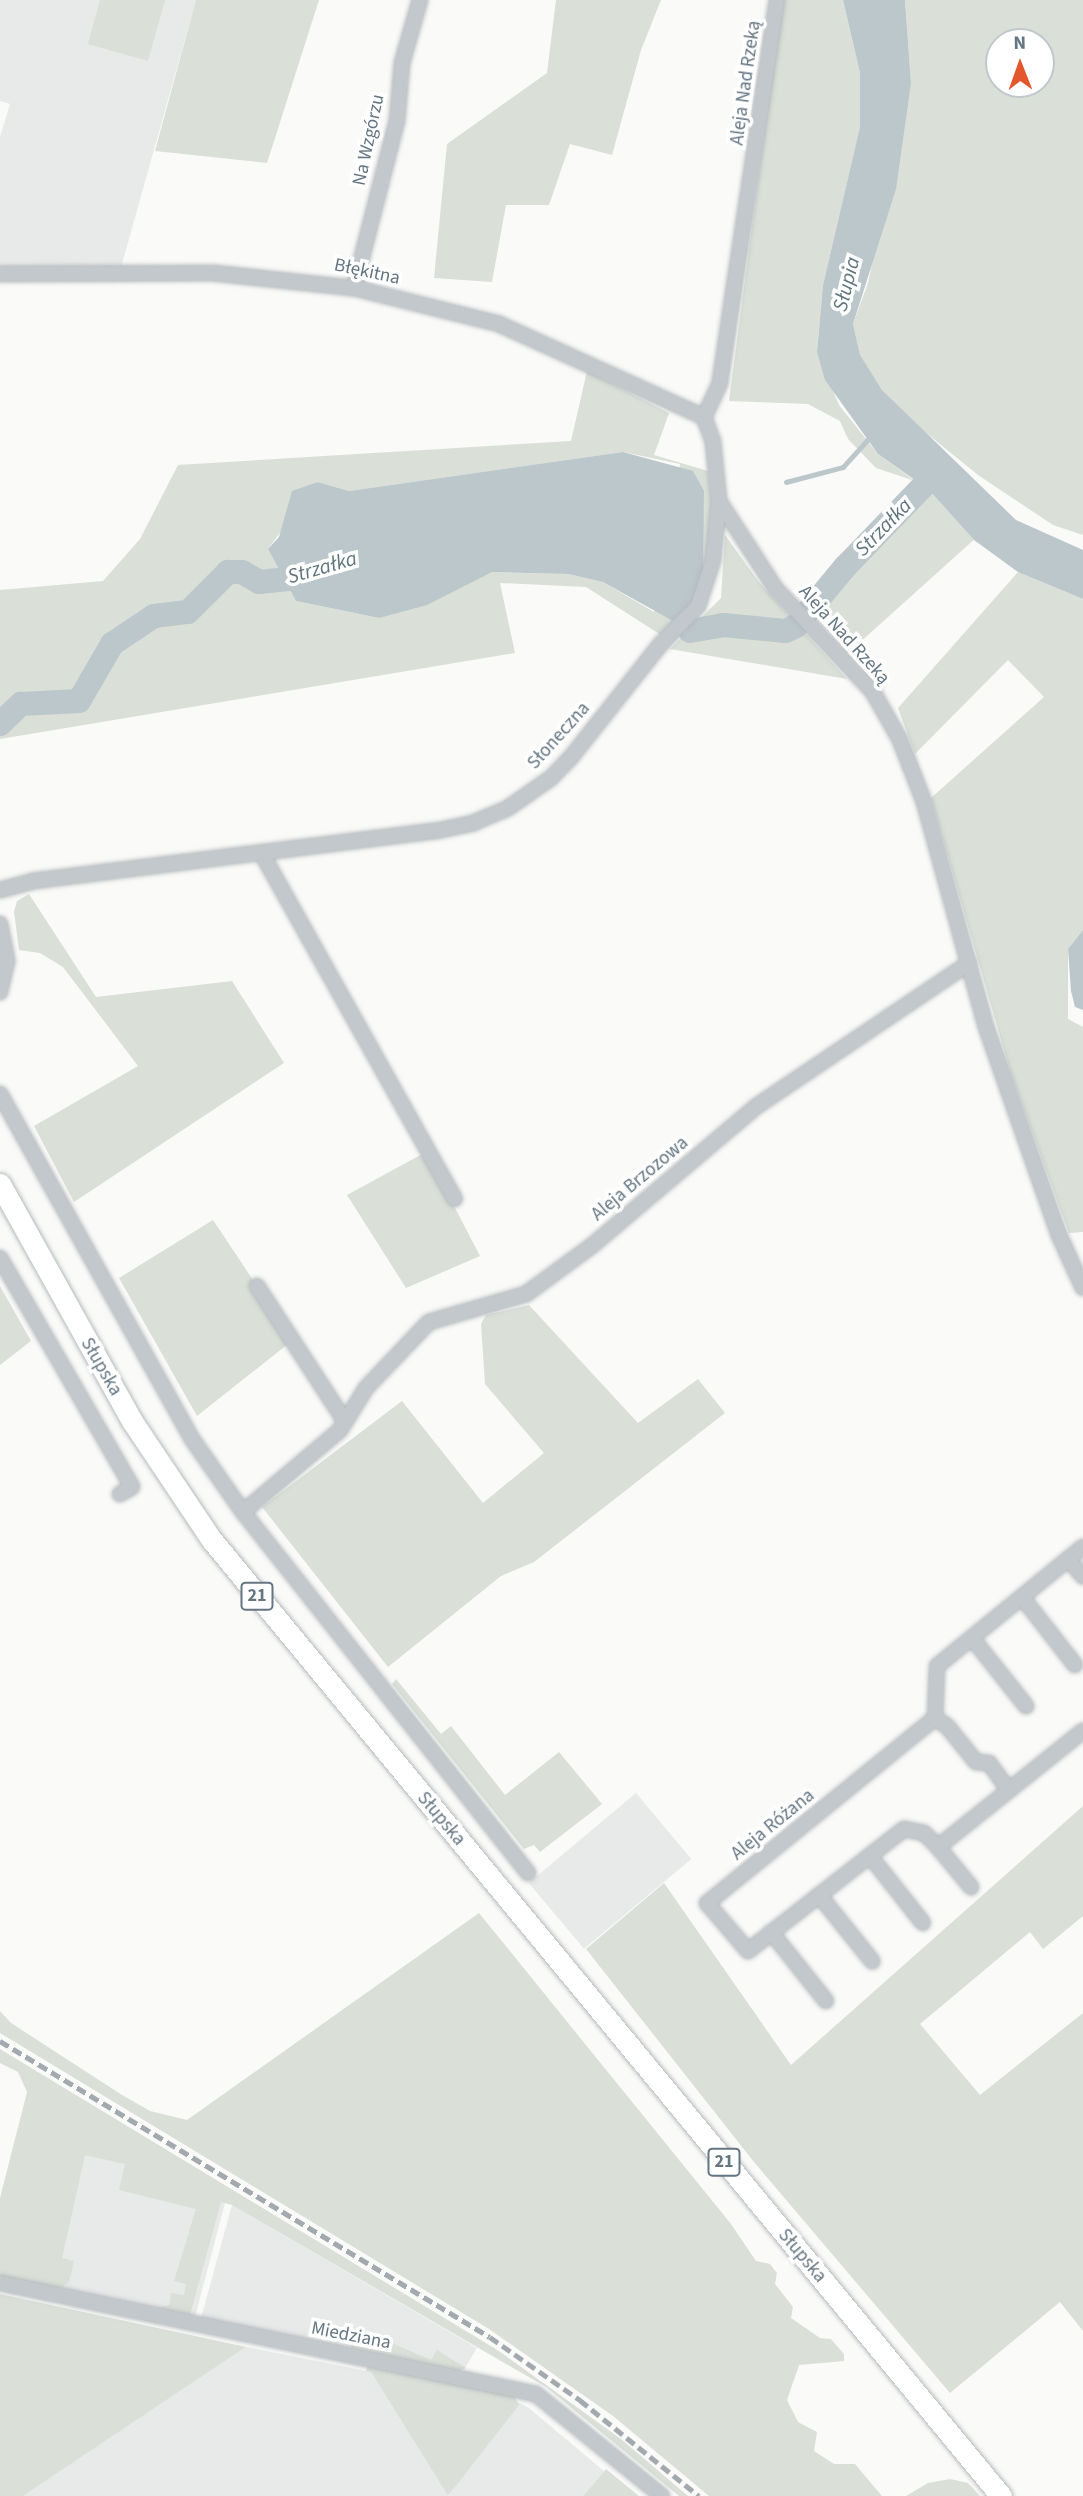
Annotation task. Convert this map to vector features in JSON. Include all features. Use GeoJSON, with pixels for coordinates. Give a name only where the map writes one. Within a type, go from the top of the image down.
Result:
{"type":"FeatureCollection","features":[{"type":"Feature","properties":{"kind":"main road","name":"Słupska"},"geometry":{"type":"LineString","coordinates":[[0,1184],[132,1421],[211,1539],[1001,2496]]}},
{"type":"Feature","properties":{"kind":"street","name":"Na Wzgórzu"},"geometry":{"type":"LineString","coordinates":[[354,288],[397,121],[402,63],[420,0]]}},
{"type":"Feature","properties":{"kind":"street","name":"Aleja Nad Rzeką"},"geometry":{"type":"LineString","coordinates":[[776,0],[720,383],[704,417],[713,442],[719,501],[755,561],[873,692],[900,740],[924,802],[1004,1080],[1083,1288]]}},
{"type":"Feature","properties":{"kind":"street","name":"Błękitna"},"geometry":{"type":"LineString","coordinates":[[0,274],[213,273],[354,288],[499,324],[704,417]]}},
{"type":"Feature","properties":{"kind":"street","name":"Słoneczna"},"geometry":{"type":"LineString","coordinates":[[0,890],[33,881],[262,854],[473,823],[508,808],[551,778],[698,606],[713,561],[719,501]]}},
{"type":"Feature","properties":{"kind":"street"},"geometry":{"type":"LineString","coordinates":[[262,854],[455,1199]]}},
{"type":"Feature","properties":{"kind":"street"},"geometry":{"type":"LineString","coordinates":[[0,924],[7,961],[0,992]]}},
{"type":"Feature","properties":{"kind":"street","name":"Aleja Brzozowa"},"geometry":{"type":"LineString","coordinates":[[243,1512],[328,1442],[366,1388],[429,1322],[526,1294],[594,1244],[757,1106],[969,963]]}},
{"type":"Feature","properties":{"kind":"street"},"geometry":{"type":"LineString","coordinates":[[0,1094],[176,1413],[243,1512],[528,1873]]}},
{"type":"Feature","properties":{"kind":"street"},"geometry":{"type":"LineString","coordinates":[[0,1258],[132,1487],[120,1494]]}},
{"type":"Feature","properties":{"kind":"street"},"geometry":{"type":"LineString","coordinates":[[257,1286],[344,1420]]}},
{"type":"Feature","properties":{"kind":"street"},"geometry":{"type":"LineString","coordinates":[[1008,1789],[989,1763],[976,1762],[947,1726],[935,1718],[937,1666],[1083,1546]]}},
{"type":"Feature","properties":{"kind":"street"},"geometry":{"type":"LineString","coordinates":[[1069,1559],[1083,1576]]}},
{"type":"Feature","properties":{"kind":"street"},"geometry":{"type":"LineString","coordinates":[[1022,1597],[1075,1665]]}},
{"type":"Feature","properties":{"kind":"street"},"geometry":{"type":"LineString","coordinates":[[972,1638],[1026,1706]]}},
{"type":"Feature","properties":{"kind":"street","name":"Aleja Różana"},"geometry":{"type":"LineString","coordinates":[[935,1718],[707,1903],[748,1951],[904,1829],[924,1833],[971,1887]]}},
{"type":"Feature","properties":{"kind":"street"},"geometry":{"type":"LineString","coordinates":[[938,1847],[1083,1731]]}},
{"type":"Feature","properties":{"kind":"street"},"geometry":{"type":"LineString","coordinates":[[870,1856],[923,1923]]}},
{"type":"Feature","properties":{"kind":"street"},"geometry":{"type":"LineString","coordinates":[[819,1895],[872,1961]]}},
{"type":"Feature","properties":{"kind":"street"},"geometry":{"type":"LineString","coordinates":[[771,1932],[826,2001]]}},
{"type":"Feature","properties":{"kind":"street","name":"Miedziana"},"geometry":{"type":"LineString","coordinates":[[0,2283],[536,2394],[662,2496]]}},
{"type":"Feature","properties":{"kind":"shaded area"},"geometry":{"type":"Polygon","coordinates":[[[0,0],[196,0],[120,271],[0,272],[0,137],[10,104],[0,101],[0,0]]]}},
{"type":"Feature","properties":{"kind":"shaded area"},"geometry":{"type":"Polygon","coordinates":[[[100,0],[165,0],[148,61],[88,44],[100,0]]]}},
{"type":"Feature","properties":{"kind":"shaded area"},"geometry":{"type":"Polygon","coordinates":[[[196,0],[319,0],[267,163],[155,151],[196,0]]]}},
{"type":"Feature","properties":{"kind":"shaded area"},"geometry":{"type":"Polygon","coordinates":[[[556,0],[661,0],[641,50],[612,155],[570,144],[549,205],[506,205],[492,282],[434,278],[447,144],[547,73],[556,0]]]}},
{"type":"Feature","properties":{"kind":"shaded area"},"geometry":{"type":"Polygon","coordinates":[[[782,0],[843,0],[860,73],[860,128],[823,285],[817,352],[839,405],[878,454],[915,481],[876,468],[848,439],[840,421],[808,404],[729,401],[782,0]]]}},
{"type":"Feature","properties":{"kind":"shaded area"},"geometry":{"type":"Polygon","coordinates":[[[905,0],[1083,0],[1083,535],[1053,525],[978,475],[914,423],[882,390],[860,356],[853,324],[868,283],[911,83],[905,0]]]}},
{"type":"Feature","properties":{"kind":"shaded area"},"geometry":{"type":"Polygon","coordinates":[[[587,371],[669,413],[654,455],[708,471],[712,502],[707,573],[692,606],[661,635],[586,587],[500,583],[515,653],[0,739],[0,590],[103,581],[140,539],[178,465],[571,441],[587,371]],[[623,452],[349,491],[318,482],[268,549],[296,601],[379,618],[492,572],[568,574],[603,582],[654,612],[680,464],[623,452]]]}},
{"type":"Feature","properties":{"kind":"shaded area"},"geometry":{"type":"Polygon","coordinates":[[[929,490],[974,540],[847,654],[803,604],[929,490]]]}},
{"type":"Feature","properties":{"kind":"shaded area"},"geometry":{"type":"Polygon","coordinates":[[[725,535],[758,581],[847,679],[670,649],[721,598],[725,535]]]}},
{"type":"Feature","properties":{"kind":"shaded area"},"geometry":{"type":"Polygon","coordinates":[[[1018,572],[1083,599],[1083,930],[1068,949],[1068,1019],[1083,1027],[1083,1232],[1069,1233],[1011,1074],[931,798],[1044,697],[1008,660],[915,754],[898,708],[1018,572]]]}},
{"type":"Feature","properties":{"kind":"shaded area"},"geometry":{"type":"Polygon","coordinates":[[[29,894],[96,997],[232,981],[284,1063],[74,1202],[34,1126],[138,1066],[63,967],[40,953],[19,950],[14,912],[17,901],[29,894]]]}},
{"type":"Feature","properties":{"kind":"shaded area"},"geometry":{"type":"Polygon","coordinates":[[[426,1152],[480,1256],[406,1288],[347,1195],[426,1152]]]}},
{"type":"Feature","properties":{"kind":"shaded area"},"geometry":{"type":"Polygon","coordinates":[[[213,1220],[293,1340],[197,1416],[119,1278],[213,1220]]]}},
{"type":"Feature","properties":{"kind":"shaded area"},"geometry":{"type":"Polygon","coordinates":[[[0,1286],[31,1341],[0,1365],[0,1286]]]}},
{"type":"Feature","properties":{"kind":"shaded area"},"geometry":{"type":"Polygon","coordinates":[[[529,1305],[638,1423],[698,1379],[725,1413],[534,1562],[501,1576],[388,1667],[262,1507],[402,1401],[483,1503],[544,1453],[485,1384],[481,1324],[486,1315],[529,1305]]]}},
{"type":"Feature","properties":{"kind":"shaded area"},"geometry":{"type":"Polygon","coordinates":[[[396,1679],[441,1734],[451,1726],[505,1795],[559,1752],[602,1804],[540,1852],[534,1845],[524,1849],[392,1684],[396,1679]]]}},
{"type":"Feature","properties":{"kind":"shaded area"},"geometry":{"type":"Polygon","coordinates":[[[636,1793],[691,1859],[584,1949],[529,1883],[636,1793]]]}},
{"type":"Feature","properties":{"kind":"shaded area"},"geometry":{"type":"Polygon","coordinates":[[[1083,1806],[1083,1916],[1043,1949],[1030,1932],[920,2024],[980,2095],[1083,2013],[1083,2331],[1060,2302],[950,2393],[754,2162],[586,1949],[664,1883],[791,2065],[1083,1806]]]}},
{"type":"Feature","properties":{"kind":"shaded area"},"geometry":{"type":"Polygon","coordinates":[[[479,1913],[731,2224],[756,2261],[770,2264],[777,2273],[775,2284],[793,2307],[791,2318],[820,2338],[831,2339],[844,2354],[844,2361],[799,2365],[787,2400],[798,2422],[817,2432],[814,2451],[834,2464],[855,2464],[882,2496],[709,2496],[613,2416],[489,2329],[0,2033],[0,2011],[11,2023],[122,2095],[150,2111],[187,2120],[479,1913]]]}},
{"type":"Feature","properties":{"kind":"shaded area"},"geometry":{"type":"Polygon","coordinates":[[[0,2049],[499,2351],[621,2439],[688,2496],[679,2496],[546,2387],[232,2205],[221,2202],[190,2315],[157,2308],[169,2305],[171,2293],[184,2295],[186,2284],[174,2281],[196,2209],[119,2190],[125,2164],[85,2155],[62,2258],[74,2261],[69,2282],[61,2288],[0,2276],[0,2198],[27,2092],[18,2072],[0,2063],[0,2049]]]}},
{"type":"Feature","properties":{"kind":"shaded area"},"geometry":{"type":"Polygon","coordinates":[[[31,2094],[170,2181],[225,2203],[195,2317],[0,2276],[0,2208],[31,2094]]]}},
{"type":"Feature","properties":{"kind":"shaded area"},"geometry":{"type":"Polygon","coordinates":[[[232,2205],[477,2348],[465,2368],[459,2371],[201,2318],[232,2205]]]}},
{"type":"Feature","properties":{"kind":"shaded area"},"geometry":{"type":"Polygon","coordinates":[[[0,2294],[246,2347],[23,2496],[0,2496],[0,2294]]]}},
{"type":"Feature","properties":{"kind":"shaded area"},"geometry":{"type":"Polygon","coordinates":[[[357,2328],[431,2360],[437,2350],[466,2368],[459,2371],[350,2348],[357,2328]]]}},
{"type":"Feature","properties":{"kind":"shaded area"},"geometry":{"type":"Polygon","coordinates":[[[246,2347],[371,2372],[448,2496],[23,2496],[246,2347]]]}},
{"type":"Feature","properties":{"kind":"shaded area"},"geometry":{"type":"Polygon","coordinates":[[[368,2365],[514,2396],[519,2405],[448,2496],[371,2372],[366,2371],[368,2365]]]}},
{"type":"Feature","properties":{"kind":"shaded area"},"geometry":{"type":"Polygon","coordinates":[[[512,2399],[529,2408],[604,2471],[583,2496],[449,2496],[512,2399]]]}},
{"type":"Feature","properties":{"kind":"shaded area"},"geometry":{"type":"Polygon","coordinates":[[[606,2469],[639,2496],[583,2496],[606,2469]]]}},
{"type":"Feature","properties":{"kind":"shaded area"},"geometry":{"type":"Polygon","coordinates":[[[950,2479],[968,2483],[980,2496],[906,2496],[928,2483],[950,2479]]]}},
{"type":"Feature","properties":{"kind":"water","name":"Słupia"},"geometry":{"type":"Polygon","coordinates":[[[843,0],[905,0],[911,83],[896,189],[853,324],[860,355],[882,390],[1016,520],[1083,550],[1083,599],[1018,572],[974,540],[929,490],[878,454],[825,380],[817,352],[823,285],[860,127],[860,73],[843,0]]]}},
{"type":"Feature","properties":{"kind":"water"},"geometry":{"type":"Polygon","coordinates":[[[623,452],[693,471],[704,491],[703,572],[697,597],[673,621],[603,582],[568,574],[492,572],[427,605],[379,618],[296,601],[268,549],[279,537],[292,491],[318,482],[349,491],[623,452]]]}},
{"type":"Feature","properties":{"kind":"water"},"geometry":{"type":"Polygon","coordinates":[[[1083,930],[1083,1010],[1075,1007],[1071,991],[1068,949],[1083,930]]]}},
{"type":"Feature","properties":{"kind":"waterway"},"geometry":{"type":"LineString","coordinates":[[786,482],[843,467],[871,436]]}},
{"type":"Feature","properties":{"kind":"waterway","name":"Strzałka"},"geometry":{"type":"LineString","coordinates":[[690,631],[723,625],[786,631],[796,626],[845,567],[933,476]]}},
{"type":"Feature","properties":{"kind":"waterway","name":"Strzałka"},"geometry":{"type":"LineString","coordinates":[[0,724],[21,704],[79,701],[112,644],[154,616],[188,612],[228,572],[242,572],[259,582],[288,579],[320,567]]}},
{"type":"Feature","properties":{"kind":"railway"},"geometry":{"type":"LineString","coordinates":[[0,2041],[490,2337],[580,2400],[699,2496]]}}]}
